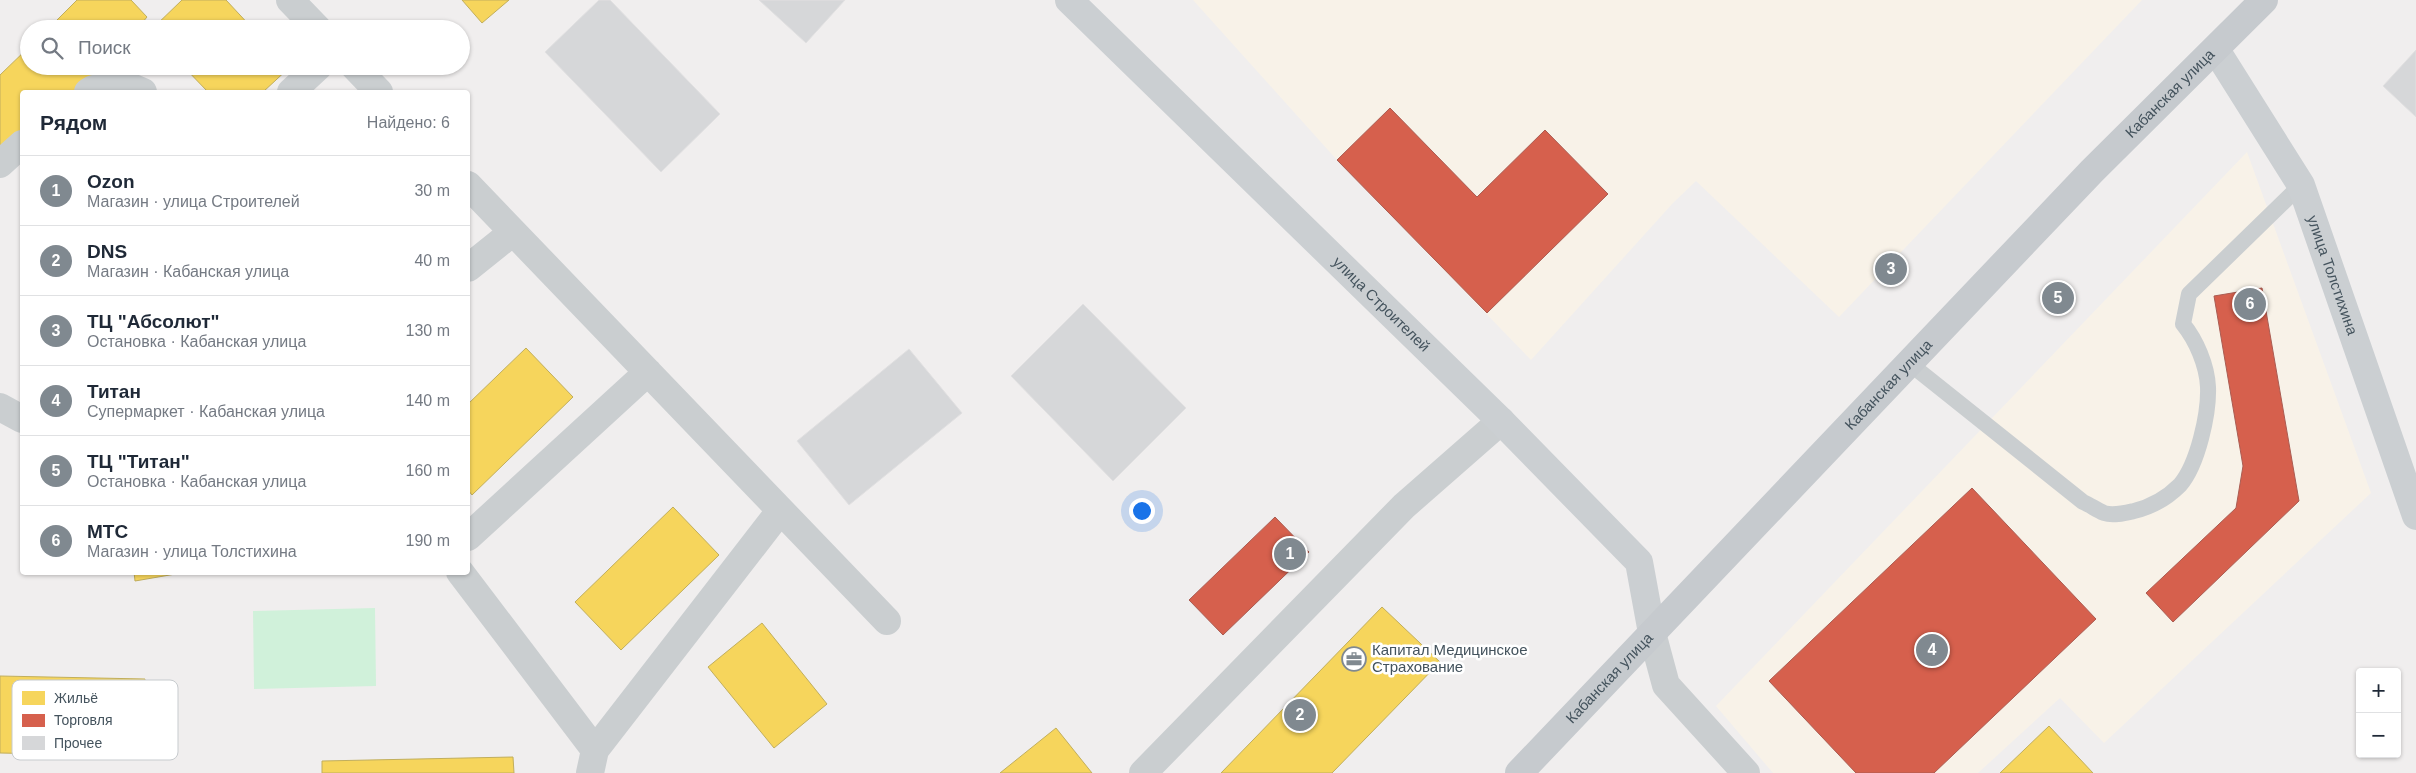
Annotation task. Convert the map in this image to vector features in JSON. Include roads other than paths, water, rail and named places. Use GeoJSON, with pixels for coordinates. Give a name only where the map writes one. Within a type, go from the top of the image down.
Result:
{"type":"FeatureCollection","features":[{"type":"Feature","properties":{"kind":"main road","name":"Кабанская улица"},"geometry":{"type":"LineString","coordinates":[[1519,773],[2086,178],[2264,0]]}},
{"type":"Feature","properties":{"kind":"street"},"geometry":{"type":"LineString","coordinates":[[290,0],[309,20]]}},
{"type":"Feature","properties":{"kind":"street","name":"улица Строителей"},"geometry":{"type":"LineString","coordinates":[[1068,0],[1501,421],[1639,562],[1652,633]]}},
{"type":"Feature","properties":{"kind":"street","name":"улица Толстихина"},"geometry":{"type":"LineString","coordinates":[[2216,50],[2301,185],[2416,516]]}},
{"type":"Feature","properties":{"kind":"street"},"geometry":{"type":"LineString","coordinates":[[293,90],[309,75]]}},
{"type":"Feature","properties":{"kind":"street"},"geometry":{"type":"LineString","coordinates":[[363,75],[377,90]]}},
{"type":"Feature","properties":{"kind":"street"},"geometry":{"type":"LineString","coordinates":[[91,90],[124,84],[138,90]]}},
{"type":"Feature","properties":{"kind":"street"},"geometry":{"type":"LineString","coordinates":[[0,164],[20,146]]}},
{"type":"Feature","properties":{"kind":"street"},"geometry":{"type":"LineString","coordinates":[[470,187],[887,621]]}},
{"type":"Feature","properties":{"kind":"street"},"geometry":{"type":"LineString","coordinates":[[470,266],[513,232]]}},
{"type":"Feature","properties":{"kind":"street"},"geometry":{"type":"LineString","coordinates":[[470,535],[648,372]]}},
{"type":"Feature","properties":{"kind":"street"},"geometry":{"type":"LineString","coordinates":[[0,407],[20,418]]}},
{"type":"Feature","properties":{"kind":"street"},"geometry":{"type":"LineString","coordinates":[[1143,773],[1404,506],[1501,421]]}},
{"type":"Feature","properties":{"kind":"street"},"geometry":{"type":"LineString","coordinates":[[462,575],[592,762],[780,511]]}},
{"type":"Feature","properties":{"kind":"street"},"geometry":{"type":"LineString","coordinates":[[1652,633],[1666,685],[1746,773]]}},
{"type":"Feature","properties":{"kind":"lane"},"geometry":{"type":"LineString","coordinates":[[1909,363],[2083,502],[2105,513],[2122,513],[2142,509],[2165,498],[2180,484],[2202,435],[2208,411],[2208,384],[2202,363],[2195,339],[2183,324],[2189,294],[2301,185]]}},
{"type":"Feature","properties":{"kind":"place","name":"ТЦ \"Абсолют\""},"geometry":{"type":"Point","coordinates":[1891,269]}},
{"type":"Feature","properties":{"kind":"place","name":"ТЦ \"Титан\""},"geometry":{"type":"Point","coordinates":[2058,298]}},
{"type":"Feature","properties":{"kind":"place","name":"МТС"},"geometry":{"type":"Point","coordinates":[2250,304]}},
{"type":"Feature","properties":{"kind":"place","name":"Ozon"},"geometry":{"type":"Point","coordinates":[1290,554]}},
{"type":"Feature","properties":{"kind":"place","name":"Титан"},"geometry":{"type":"Point","coordinates":[1932,650]}},
{"type":"Feature","properties":{"kind":"place","name":"Капитал Медицинское Страхование"},"geometry":{"type":"Point","coordinates":[1354,659]}},
{"type":"Feature","properties":{"kind":"place","name":"DNS"},"geometry":{"type":"Point","coordinates":[1300,715]}}]}
